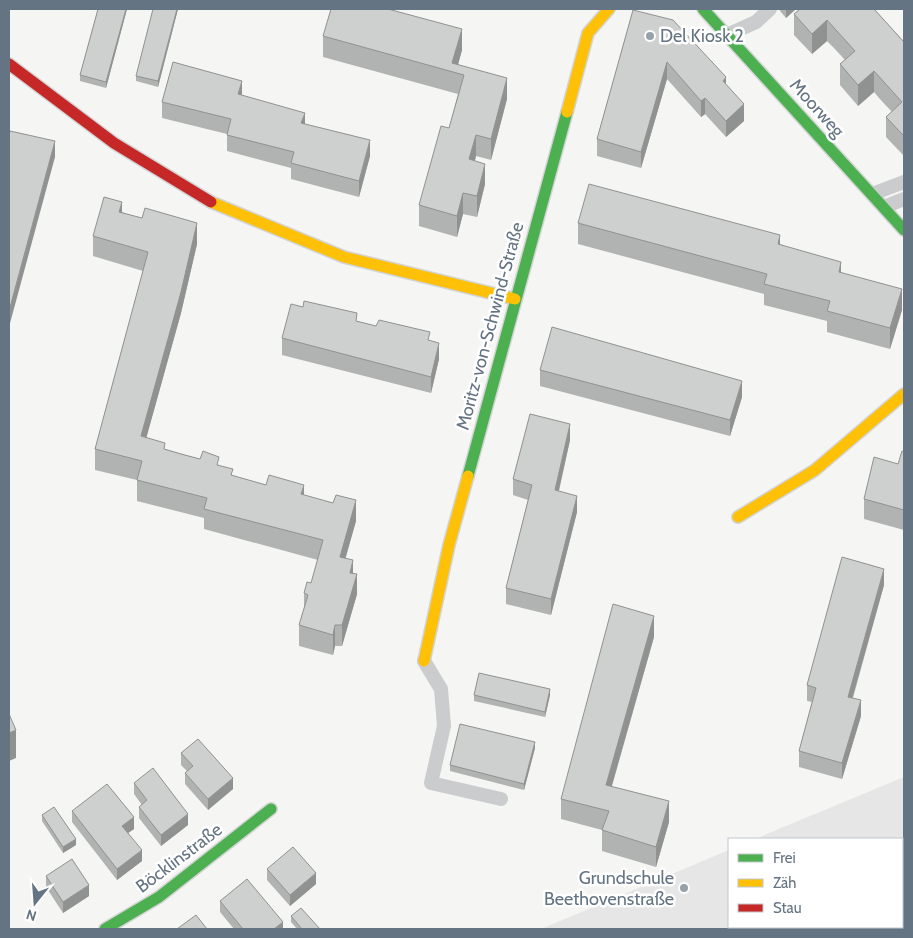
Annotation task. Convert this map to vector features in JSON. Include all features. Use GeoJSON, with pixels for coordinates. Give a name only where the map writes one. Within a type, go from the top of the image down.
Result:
{"type":"FeatureCollection","features":[{"type":"Feature","properties":{"kind":"street","name":"Moritz-von-Schwind-Straße"},"geometry":{"type":"LineString","coordinates":[[424,661],[449,545],[588,32],[609,9]]}},
{"type":"Feature","properties":{"kind":"street","name":"Moorweg"},"geometry":{"type":"LineString","coordinates":[[703,9],[904,230]]}},
{"type":"Feature","properties":{"kind":"street"},"geometry":{"type":"LineString","coordinates":[[9,64],[114,143],[216,205],[344,258],[515,299]]}},
{"type":"Feature","properties":{"kind":"street"},"geometry":{"type":"LineString","coordinates":[[738,517],[815,470],[904,394]]}},
{"type":"Feature","properties":{"kind":"street","name":"Böcklinstraße"},"geometry":{"type":"LineString","coordinates":[[104,929],[159,897],[271,809]]}},
{"type":"Feature","properties":{"kind":"lane"},"geometry":{"type":"LineString","coordinates":[[726,35],[756,22],[770,9]]}},
{"type":"Feature","properties":{"kind":"lane"},"geometry":{"type":"LineString","coordinates":[[872,194],[904,182]]}},
{"type":"Feature","properties":{"kind":"lane"},"geometry":{"type":"LineString","coordinates":[[884,207],[904,199]]}},
{"type":"Feature","properties":{"kind":"lane"},"geometry":{"type":"LineString","coordinates":[[424,661],[441,689],[444,726],[431,783],[501,799]]}},
{"type":"Feature","properties":{"kind":"shaded area","name":"Grundschule Beethovenstraße"},"geometry":{"type":"Polygon","coordinates":[[[904,777],[904,929],[541,929],[728,850],[728,928],[903,928],[903,838],[757,838],[904,777]]]}},
{"type":"Feature","properties":{"kind":"building"},"geometry":{"type":"Polygon","coordinates":[[[98,9],[126,9],[106,82],[80,75],[98,9]]]}},
{"type":"Feature","properties":{"kind":"building"},"geometry":{"type":"Polygon","coordinates":[[[153,9],[177,9],[158,81],[136,76],[153,9]]]}},
{"type":"Feature","properties":{"kind":"building"},"geometry":{"type":"Polygon","coordinates":[[[331,9],[388,9],[462,29],[452,63],[507,78],[491,139],[476,135],[469,159],[485,164],[477,196],[463,193],[457,216],[419,205],[441,126],[449,128],[464,75],[323,36],[331,9]]]}},
{"type":"Feature","properties":{"kind":"building"},"geometry":{"type":"Polygon","coordinates":[[[800,9],[874,9],[904,42],[904,136],[886,117],[902,102],[874,71],[858,85],[840,64],[855,51],[827,20],[812,34],[794,14],[800,9]]]}},
{"type":"Feature","properties":{"kind":"building"},"geometry":{"type":"Polygon","coordinates":[[[633,10],[673,20],[726,77],[723,81],[744,104],[726,121],[705,98],[701,101],[667,62],[641,152],[597,139],[633,10]]]}},
{"type":"Feature","properties":{"kind":"building"},"geometry":{"type":"Polygon","coordinates":[[[173,62],[242,81],[238,94],[305,113],[301,123],[370,140],[359,181],[291,163],[294,152],[227,135],[231,119],[162,102],[173,62]]]}},
{"type":"Feature","properties":{"kind":"building"},"geometry":{"type":"Polygon","coordinates":[[[10,131],[55,141],[9,311],[9,136],[10,131]]]}},
{"type":"Feature","properties":{"kind":"building"},"geometry":{"type":"Polygon","coordinates":[[[589,184],[780,235],[778,244],[841,262],[839,272],[902,289],[890,328],[827,311],[830,301],[764,284],[767,274],[578,223],[589,184]]]}},
{"type":"Feature","properties":{"kind":"building"},"geometry":{"type":"Polygon","coordinates":[[[104,197],[122,202],[119,212],[142,218],[145,208],[197,223],[181,292],[141,436],[165,443],[164,449],[181,454],[200,459],[203,451],[219,457],[217,465],[233,469],[231,475],[266,485],[269,475],[304,485],[301,494],[333,503],[336,495],[356,500],[340,557],[353,560],[350,573],[357,574],[342,625],[335,625],[333,635],[299,625],[308,595],[304,593],[307,582],[311,583],[323,540],[204,509],[207,498],[137,480],[142,461],[95,449],[148,252],[93,236],[104,197]]]}},
{"type":"Feature","properties":{"kind":"building"},"geometry":{"type":"Polygon","coordinates":[[[304,301],[357,313],[356,321],[376,326],[379,320],[430,332],[428,340],[439,343],[431,377],[282,338],[291,304],[303,307],[304,301]]]}},
{"type":"Feature","properties":{"kind":"building"},"geometry":{"type":"Polygon","coordinates":[[[552,327],[742,381],[730,420],[540,370],[552,327]]]}},
{"type":"Feature","properties":{"kind":"building"},"geometry":{"type":"Polygon","coordinates":[[[530,414],[570,424],[555,490],[577,496],[551,599],[506,588],[532,485],[513,479],[530,414]]]}},
{"type":"Feature","properties":{"kind":"building"},"geometry":{"type":"Polygon","coordinates":[[[902,451],[904,452],[904,510],[864,499],[874,457],[898,464],[902,451]]]}},
{"type":"Feature","properties":{"kind":"building"},"geometry":{"type":"Polygon","coordinates":[[[842,557],[884,569],[848,697],[861,700],[842,763],[799,751],[816,688],[807,685],[842,557]]]}},
{"type":"Feature","properties":{"kind":"building"},"geometry":{"type":"Polygon","coordinates":[[[613,604],[654,616],[606,785],[669,801],[656,847],[602,830],[609,811],[561,799],[613,604]]]}},
{"type":"Feature","properties":{"kind":"building"},"geometry":{"type":"Polygon","coordinates":[[[479,673],[550,689],[545,712],[474,695],[479,673]]]}},
{"type":"Feature","properties":{"kind":"building"},"geometry":{"type":"Polygon","coordinates":[[[9,714],[16,730],[9,733],[9,714]]]}},
{"type":"Feature","properties":{"kind":"building"},"geometry":{"type":"Polygon","coordinates":[[[460,724],[535,742],[524,784],[450,765],[460,724]]]}},
{"type":"Feature","properties":{"kind":"building"},"geometry":{"type":"Polygon","coordinates":[[[198,739],[233,778],[208,799],[185,773],[193,766],[181,753],[198,739]]]}},
{"type":"Feature","properties":{"kind":"building"},"geometry":{"type":"Polygon","coordinates":[[[153,768],[188,814],[161,835],[139,807],[147,800],[134,783],[153,768]]]}},
{"type":"Feature","properties":{"kind":"building"},"geometry":{"type":"Polygon","coordinates":[[[107,784],[134,817],[122,826],[142,850],[117,869],[72,811],[107,784]]]}},
{"type":"Feature","properties":{"kind":"building"},"geometry":{"type":"Polygon","coordinates":[[[54,807],[76,839],[63,847],[42,815],[54,807]]]}},
{"type":"Feature","properties":{"kind":"building"},"geometry":{"type":"Polygon","coordinates":[[[293,847],[316,873],[290,895],[267,869],[293,847]]]}},
{"type":"Feature","properties":{"kind":"building"},"geometry":{"type":"Polygon","coordinates":[[[72,859],[89,885],[63,902],[46,876],[72,859]]]}},
{"type":"Feature","properties":{"kind":"building"},"geometry":{"type":"Polygon","coordinates":[[[247,879],[283,922],[274,929],[243,929],[220,901],[247,879]]]}},
{"type":"Feature","properties":{"kind":"building"},"geometry":{"type":"Polygon","coordinates":[[[301,908],[320,929],[302,929],[291,916],[301,908]]]}},
{"type":"Feature","properties":{"kind":"building"},"geometry":{"type":"Polygon","coordinates":[[[196,915],[207,929],[177,929],[196,915]]]}},
{"type":"Feature","properties":{"kind":"traffic: fast"},"geometry":{"type":"LineString","coordinates":[[703,9],[904,230]]}},
{"type":"Feature","properties":{"kind":"traffic: fast"},"geometry":{"type":"LineString","coordinates":[[468,476],[567,112]]}},
{"type":"Feature","properties":{"kind":"traffic: fast"},"geometry":{"type":"LineString","coordinates":[[105,929],[159,897],[271,809]]}},
{"type":"Feature","properties":{"kind":"traffic: slow"},"geometry":{"type":"LineString","coordinates":[[567,112],[588,33],[609,9]]}},
{"type":"Feature","properties":{"kind":"traffic: slow"},"geometry":{"type":"LineString","coordinates":[[211,202],[344,257],[515,299]]}},
{"type":"Feature","properties":{"kind":"traffic: slow"},"geometry":{"type":"LineString","coordinates":[[738,517],[815,470],[904,394]]}},
{"type":"Feature","properties":{"kind":"traffic: slow"},"geometry":{"type":"LineString","coordinates":[[424,661],[449,545],[468,476]]}},
{"type":"Feature","properties":{"kind":"traffic: jam"},"geometry":{"type":"LineString","coordinates":[[9,64],[114,143],[211,202]]}},
{"type":"Feature","properties":{"kind":"place","name":"Del Kiosk 2"},"geometry":{"type":"Point","coordinates":[650,36]}},
{"type":"Feature","properties":{"kind":"place","name":"Grundschule Beethovenstraße"},"geometry":{"type":"Point","coordinates":[684,888]}}]}
